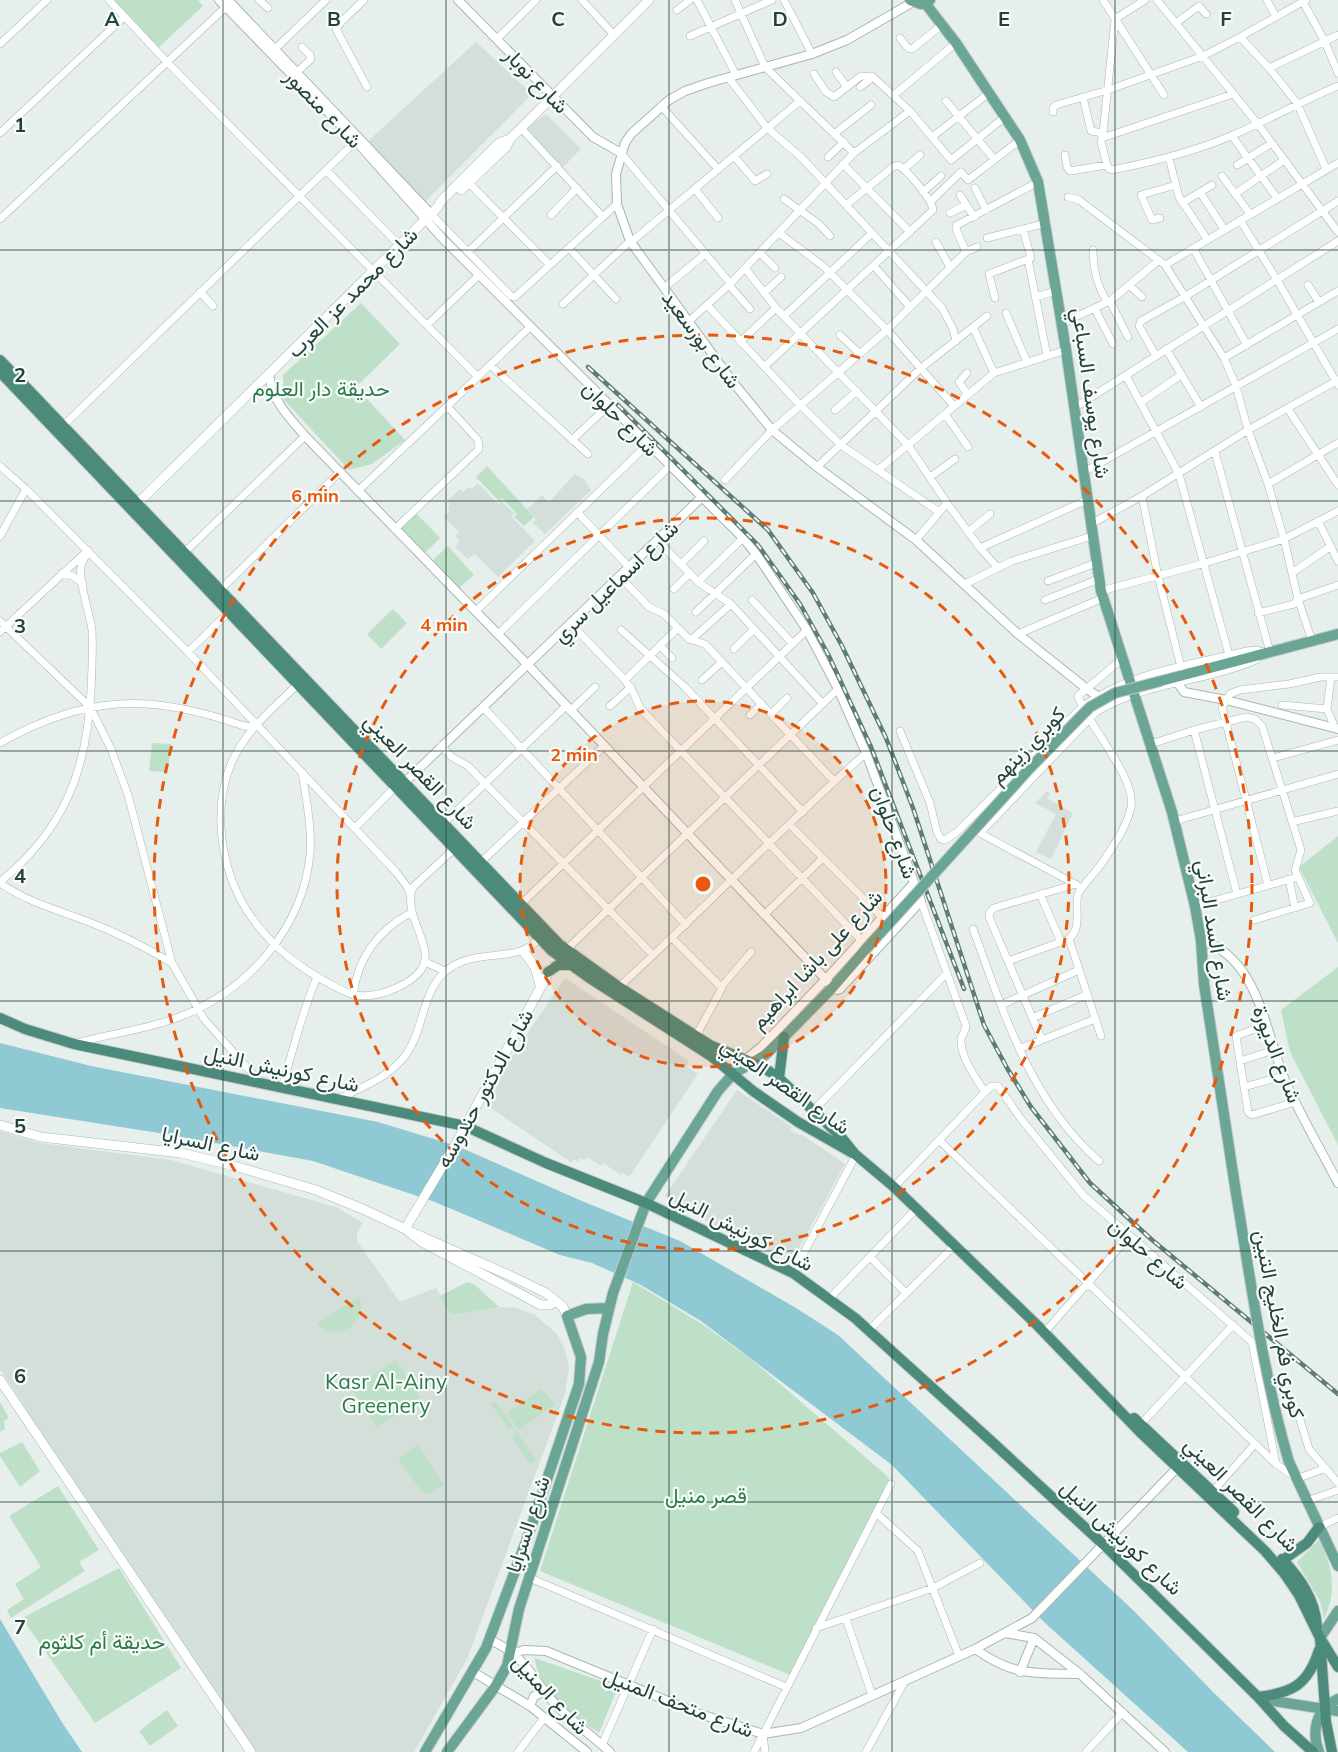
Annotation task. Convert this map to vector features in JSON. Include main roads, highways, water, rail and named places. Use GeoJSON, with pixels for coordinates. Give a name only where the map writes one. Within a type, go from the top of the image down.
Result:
{"type":"FeatureCollection","features":[{"type":"Feature","properties":{"kind":"highway","name":"شارع القصر العيني"},"geometry":{"type":"LineString","coordinates":[[0,360],[185,552],[400,784],[454,849],[517,908],[563,954],[570,965],[711,1056],[798,1122],[856,1155]]}},
{"type":"Feature","properties":{"kind":"highway","name":"شارع القصر العيني"},"geometry":{"type":"LineString","coordinates":[[0,372],[298,684],[400,784],[444,823],[481,862],[539,938],[710,1045],[749,1061],[779,1078],[814,1110],[856,1155],[894,1187],[955,1245],[1280,1567],[1299,1595],[1319,1635]]}},
{"type":"Feature","properties":{"kind":"highway"},"geometry":{"type":"LineString","coordinates":[[548,972],[558,965],[570,965]]}},
{"type":"Feature","properties":{"kind":"highway","name":"شارع كورنيش النيل"},"geometry":{"type":"LineString","coordinates":[[0,1017],[25,1029],[74,1044],[339,1100],[470,1124],[546,1163],[646,1203],[793,1273],[830,1298],[869,1330],[1104,1545],[1259,1698],[1284,1726],[1313,1752]]}},
{"type":"Feature","properties":{"kind":"highway"},"geometry":{"type":"LineString","coordinates":[[779,1078],[784,1037]]}},
{"type":"Feature","properties":{"kind":"highway","name":"شارع القصر العيني"},"geometry":{"type":"LineString","coordinates":[[1112,1402],[1142,1423],[1213,1491],[1283,1560],[1305,1588],[1316,1611],[1326,1709]]}},
{"type":"Feature","properties":{"kind":"highway"},"geometry":{"type":"LineString","coordinates":[[1283,1560],[1307,1543],[1319,1527]]}},
{"type":"Feature","properties":{"kind":"highway"},"geometry":{"type":"LineString","coordinates":[[1319,1635],[1334,1654],[1338,1667]]}},
{"type":"Feature","properties":{"kind":"highway"},"geometry":{"type":"LineString","coordinates":[[1259,1698],[1281,1694],[1302,1682],[1315,1662],[1319,1635]]}},
{"type":"Feature","properties":{"kind":"highway"},"geometry":{"type":"LineString","coordinates":[[1326,1709],[1332,1752]]}},
{"type":"Feature","properties":{"kind":"main road","name":"شارع محمد عز العرب"},"geometry":{"type":"LineString","coordinates":[[432,214],[445,206],[506,147],[510,139],[649,0]]}},
{"type":"Feature","properties":{"kind":"main road"},"geometry":{"type":"LineString","coordinates":[[911,1],[928,2]]}},
{"type":"Feature","properties":{"kind":"main road","name":"شارع يوسف السباعي"},"geometry":{"type":"LineString","coordinates":[[928,2],[1020,140],[1038,182],[1047,223],[1096,563],[1102,594],[1128,680]]}},
{"type":"Feature","properties":{"kind":"main road","name":"شارع محمد عز العرب"},"geometry":{"type":"LineString","coordinates":[[138,503],[432,214],[443,199],[500,143],[510,139]]}},
{"type":"Feature","properties":{"kind":"main road","name":"كوبري زينهم"},"geometry":{"type":"LineString","coordinates":[[863,945],[1090,707],[1114,693],[1338,634]]}},
{"type":"Feature","properties":{"kind":"main road","name":"شارع السد البراني"},"geometry":{"type":"LineString","coordinates":[[1128,680],[1175,821],[1195,906],[1201,940],[1204,984],[1236,1193]]}},
{"type":"Feature","properties":{"kind":"main road","name":"شارع على باشا ابراهيم"},"geometry":{"type":"LineString","coordinates":[[613,1293],[646,1203],[718,1091],[733,1074],[749,1061],[765,1055],[784,1037],[863,945]]}},
{"type":"Feature","properties":{"kind":"main road"},"geometry":{"type":"LineString","coordinates":[[523,951],[535,967],[540,985]]}},
{"type":"Feature","properties":{"kind":"main road","name":"شارع الدكتور حندوسه"},"geometry":{"type":"LineString","coordinates":[[405,1229],[470,1124],[540,985],[563,954]]}},
{"type":"Feature","properties":{"kind":"main road","name":"شارع السرايا"},"geometry":{"type":"LineString","coordinates":[[0,1125],[42,1137],[181,1153],[316,1190],[405,1229],[422,1242],[541,1305],[550,1305],[556,1301],[563,1307],[581,1357],[579,1384],[490,1640],[425,1752]]}},
{"type":"Feature","properties":{"kind":"main road","name":"كوبري فم الخليج التبين"},"geometry":{"type":"LineString","coordinates":[[1236,1193],[1275,1416],[1295,1478],[1319,1527]]}},
{"type":"Feature","properties":{"kind":"main road","name":"شارع السرايا"},"geometry":{"type":"LineString","coordinates":[[447,1752],[495,1687],[513,1652],[515,1624],[599,1362],[613,1293]]}},
{"type":"Feature","properties":{"kind":"main road"},"geometry":{"type":"LineString","coordinates":[[567,1316],[586,1309],[609,1308]]}},
{"type":"Feature","properties":{"kind":"main road"},"geometry":{"type":"LineString","coordinates":[[0,1380],[251,1752]]}},
{"type":"Feature","properties":{"kind":"main road"},"geometry":{"type":"LineString","coordinates":[[1319,1527],[1337,1560]]}},
{"type":"Feature","properties":{"kind":"main road"},"geometry":{"type":"LineString","coordinates":[[1319,1635],[1338,1611]]}},
{"type":"Feature","properties":{"kind":"main road"},"geometry":{"type":"LineString","coordinates":[[1259,1698],[1338,1711]]}},
{"type":"Feature","properties":{"kind":"main road"},"geometry":{"type":"LineString","coordinates":[[1319,1752],[1315,1726],[1319,1717],[1338,1699]]}},
{"type":"Feature","properties":{"kind":"water"},"geometry":{"type":"Polygon","coordinates":[[[0,1043],[91,1066],[378,1122],[457,1146],[680,1241],[838,1335],[1134,1611],[1275,1752],[1188,1752],[1044,1622],[892,1465],[701,1321],[641,1285],[592,1263],[560,1255],[435,1202],[313,1161],[165,1134],[0,1108],[0,1043]]]}},
{"type":"Feature","properties":{"kind":"water"},"geometry":{"type":"Polygon","coordinates":[[[0,1619],[63,1724],[82,1752],[0,1752],[0,1619]]]}},
{"type":"Feature","properties":{"kind":"railway"},"geometry":{"type":"LineString","coordinates":[[588,367],[768,530],[813,593],[842,646],[886,738],[913,808],[984,1025],[1031,1107],[1090,1183],[1151,1239],[1338,1394]]}},
{"type":"Feature","properties":{"kind":"railway"},"geometry":{"type":"LineString","coordinates":[[618,405],[758,545],[800,604],[828,654],[871,747],[964,989]]}},
{"type":"Feature","properties":{"kind":"park label","name":"حديقة دار العلوم"},"geometry":{"type":"Point","coordinates":[321,388]}},
{"type":"Feature","properties":{"kind":"park label","name":"Kasr Al-Ainy Greenery"},"geometry":{"type":"Point","coordinates":[386,1393]}},
{"type":"Feature","properties":{"kind":"park label","name":"قصر منيل"},"geometry":{"type":"Point","coordinates":[706,1495]}},
{"type":"Feature","properties":{"kind":"park label","name":"حديقة أم كلثوم"},"geometry":{"type":"Point","coordinates":[102,1641]}}]}
